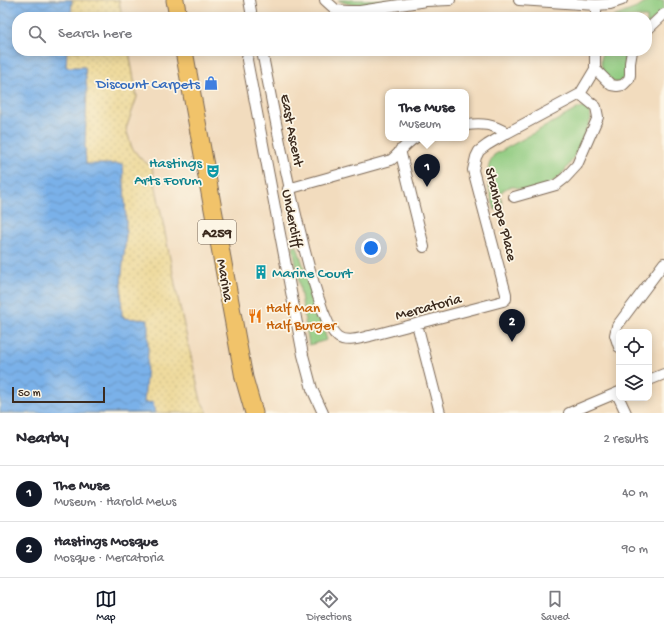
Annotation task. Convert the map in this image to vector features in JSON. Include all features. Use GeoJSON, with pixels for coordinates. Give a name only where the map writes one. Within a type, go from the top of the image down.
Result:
{"type":"FeatureCollection","features":[{"type":"Feature","properties":{"kind":"highway"},"geometry":{"type":"LineString","coordinates":[[175,0],[177,12]]}},
{"type":"Feature","properties":{"kind":"highway","name":"Marina"},"geometry":{"type":"LineString","coordinates":[[185,56],[244,378],[254,413]]}},
{"type":"Feature","properties":{"kind":"street"},"geometry":{"type":"LineString","coordinates":[[326,0],[336,10],[360,11],[450,0]]}},
{"type":"Feature","properties":{"kind":"street"},"geometry":{"type":"LineString","coordinates":[[519,0],[596,5],[610,4],[622,0]]}},
{"type":"Feature","properties":{"kind":"street"},"geometry":{"type":"LineString","coordinates":[[251,1],[252,12]]}},
{"type":"Feature","properties":{"kind":"street"},"geometry":{"type":"LineString","coordinates":[[596,5],[596,12]]}},
{"type":"Feature","properties":{"kind":"street"},"geometry":{"type":"LineString","coordinates":[[652,25],[664,14]]}},
{"type":"Feature","properties":{"kind":"street","name":"Undercliff"},"geometry":{"type":"LineString","coordinates":[[247,56],[303,355],[312,389],[323,413]]}},
{"type":"Feature","properties":{"kind":"street","name":"East Ascent"},"geometry":{"type":"LineString","coordinates":[[263,56],[288,189],[319,300],[332,331],[344,340],[351,340]]}},
{"type":"Feature","properties":{"kind":"street"},"geometry":{"type":"LineString","coordinates":[[514,197],[556,185],[577,165],[598,117],[596,107],[580,94],[595,69],[596,56]]}},
{"type":"Feature","properties":{"kind":"street"},"geometry":{"type":"LineString","coordinates":[[595,69],[611,85],[623,85],[629,79],[631,56]]}},
{"type":"Feature","properties":{"kind":"street","name":"Stanhope Place"},"geometry":{"type":"LineString","coordinates":[[506,294],[473,170],[476,157],[480,151],[507,133],[580,94]]}},
{"type":"Feature","properties":{"kind":"street"},"geometry":{"type":"LineString","coordinates":[[469,125],[487,124],[498,127],[507,133]]}},
{"type":"Feature","properties":{"kind":"street"},"geometry":{"type":"LineString","coordinates":[[288,189],[391,160],[411,141]]}},
{"type":"Feature","properties":{"kind":"street"},"geometry":{"type":"LineString","coordinates":[[400,150],[424,247]]}},
{"type":"Feature","properties":{"kind":"street"},"geometry":{"type":"LineString","coordinates":[[616,329],[617,326],[664,263]]}},
{"type":"Feature","properties":{"kind":"street","name":"Mercatoria"},"geometry":{"type":"LineString","coordinates":[[351,340],[503,301],[506,298],[506,294]]}},
{"type":"Feature","properties":{"kind":"street"},"geometry":{"type":"LineString","coordinates":[[417,324],[440,413]]}},
{"type":"Feature","properties":{"kind":"street"},"geometry":{"type":"LineString","coordinates":[[652,379],[664,374]]}},
{"type":"Feature","properties":{"kind":"street"},"geometry":{"type":"LineString","coordinates":[[569,413],[616,396]]}},
{"type":"Feature","properties":{"kind":"street"},"geometry":{"type":"LineString","coordinates":[[621,401],[626,413]]}},
{"type":"Feature","properties":{"kind":"green space"},"geometry":{"type":"Polygon","coordinates":[[[338,0],[405,0],[362,5],[346,3],[338,0]]]}},
{"type":"Feature","properties":{"kind":"green space"},"geometry":{"type":"Polygon","coordinates":[[[649,0],[664,0],[664,10],[652,21],[652,12],[626,12],[639,7],[649,0]]]}},
{"type":"Feature","properties":{"kind":"green space"},"geometry":{"type":"Polygon","coordinates":[[[602,56],[628,56],[624,82],[615,83],[603,72],[602,56]]]}},
{"type":"Feature","properties":{"kind":"green space"},"geometry":{"type":"Polygon","coordinates":[[[585,107],[589,110],[591,119],[574,157],[562,174],[545,186],[524,191],[513,187],[504,190],[500,194],[503,208],[495,210],[488,182],[488,168],[494,155],[579,108],[585,107]]]}},
{"type":"Feature","properties":{"kind":"green space"},"geometry":{"type":"Polygon","coordinates":[[[293,246],[297,246],[327,340],[309,345],[293,246]]]}},
{"type":"Feature","properties":{"kind":"sand"},"geometry":{"type":"Polygon","coordinates":[[[0,0],[119,0],[121,12],[12,12],[12,56],[130,56],[137,97],[126,129],[132,148],[141,159],[152,167],[177,294],[201,401],[208,413],[86,413],[0,0]]]}},
{"type":"Feature","properties":{"kind":"water"},"geometry":{"type":"Polygon","coordinates":[[[0,0],[72,0],[71,12],[12,12],[12,56],[67,56],[66,67],[85,67],[87,90],[85,147],[86,164],[123,164],[126,235],[121,284],[122,316],[124,316],[124,318],[148,320],[148,353],[144,403],[153,402],[155,413],[0,413],[0,0]]]}},
{"type":"Feature","properties":{"kind":"place","name":"Discount Carpets"},"geometry":{"type":"Point","coordinates":[211,83]}},
{"type":"Feature","properties":{"kind":"place","name":"Hastings Arts Forum"},"geometry":{"type":"Point","coordinates":[213,171]}},
{"type":"Feature","properties":{"kind":"place","name":"The Muse"},"geometry":{"type":"Point","coordinates":[427,187]}},
{"type":"Feature","properties":{"kind":"place","name":"Marine Court"},"geometry":{"type":"Point","coordinates":[261,272]}},
{"type":"Feature","properties":{"kind":"place","name":"Half Man Half Burger"},"geometry":{"type":"Point","coordinates":[255,316]}},
{"type":"Feature","properties":{"kind":"place","name":"Hastings Mosque"},"geometry":{"type":"Point","coordinates":[512,342]}}]}
